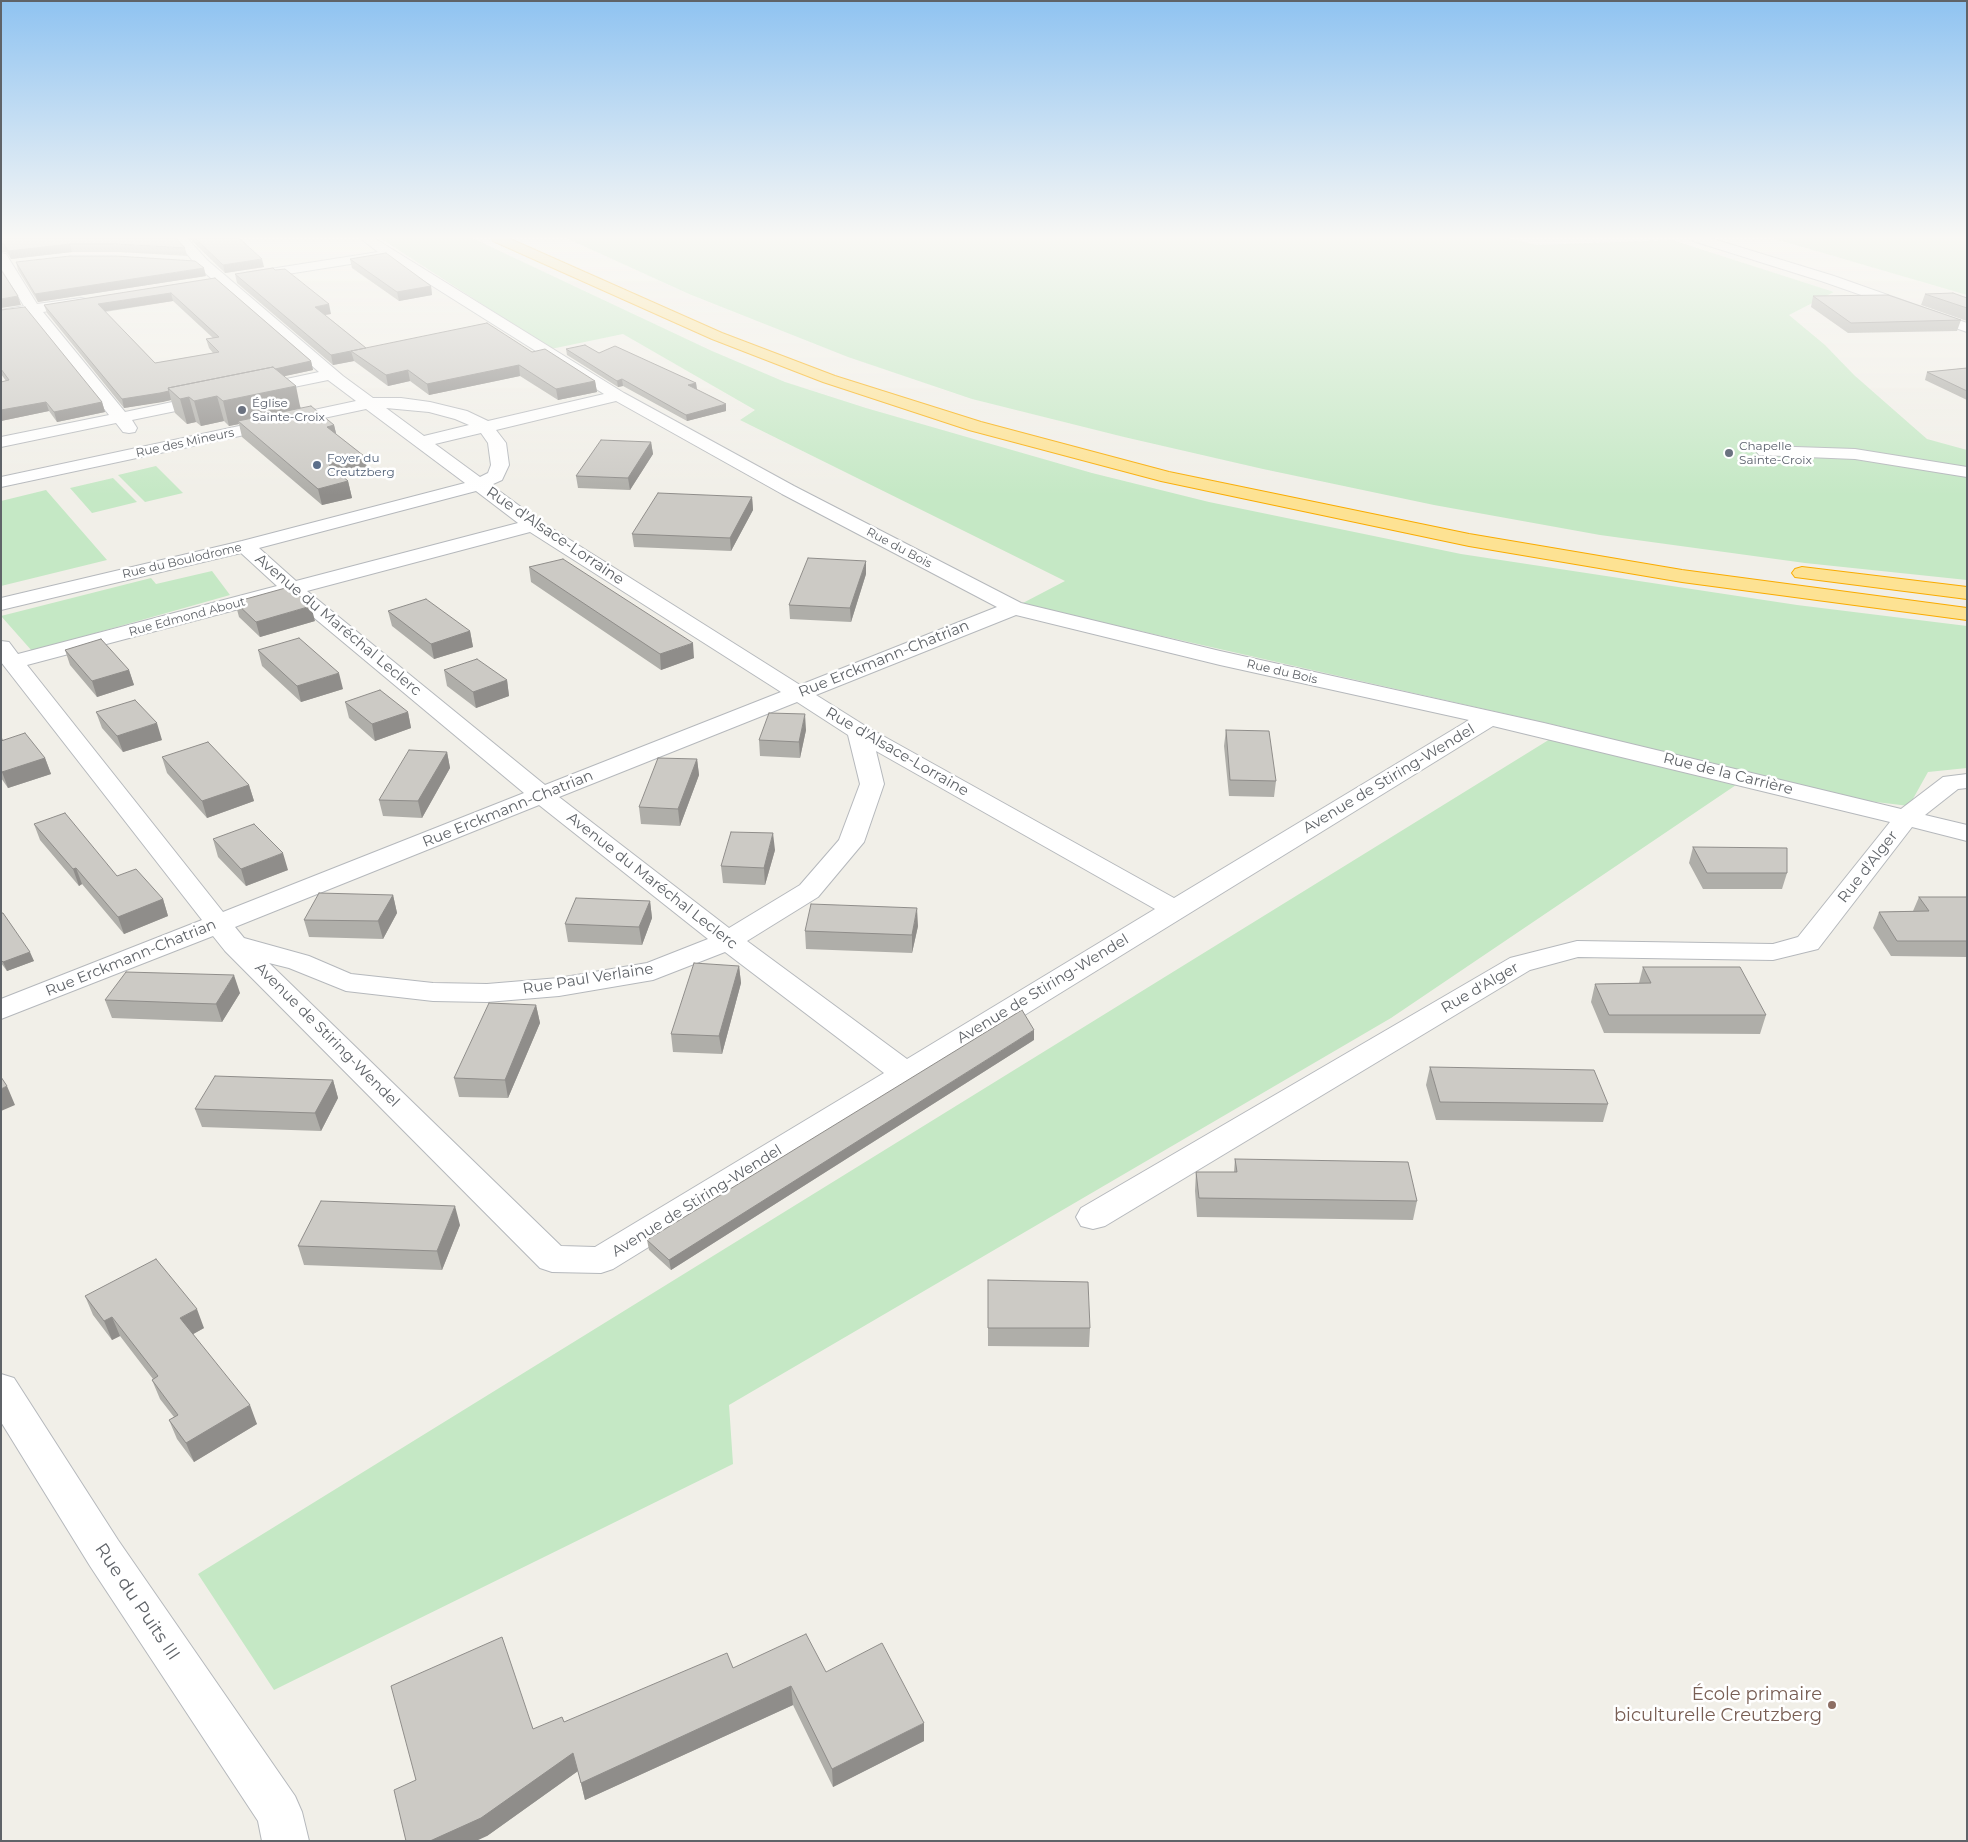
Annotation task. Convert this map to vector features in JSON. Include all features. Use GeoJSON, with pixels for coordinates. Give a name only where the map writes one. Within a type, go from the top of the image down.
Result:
{"type":"FeatureCollection","features":[{"type":"Feature","properties":{"kind":"highway"},"geometry":{"type":"LineString","coordinates":[[690,324],[828,379],[975,426],[1167,477],[1469,540],[1682,576],[1967,614]]}},
{"type":"Feature","properties":{"kind":"highway"},"geometry":{"type":"LineString","coordinates":[[852,370],[870,376]]}},
{"type":"Feature","properties":{"kind":"highway"},"geometry":{"type":"LineString","coordinates":[[1335,495],[1478,524],[1683,558],[1967,593]]}},
{"type":"Feature","properties":{"kind":"street"},"geometry":{"type":"LineString","coordinates":[[44,324],[119,417],[151,450]]}},
{"type":"Feature","properties":{"kind":"street","name":"Rue d'Alsace-Lorraine"},"geometry":{"type":"LineString","coordinates":[[273,324],[369,403],[533,525],[858,732],[1174,909]]}},
{"type":"Feature","properties":{"kind":"street","name":"Rue du Bois"},"geometry":{"type":"LineString","coordinates":[[504,324],[618,396],[788,490],[1014,608],[1220,658],[1489,718]]}},
{"type":"Feature","properties":{"kind":"street"},"geometry":{"type":"LineString","coordinates":[[1,442],[332,374]]}},
{"type":"Feature","properties":{"kind":"street"},"geometry":{"type":"LineString","coordinates":[[420,442],[618,396]]}},
{"type":"Feature","properties":{"kind":"street"},"geometry":{"type":"LineString","coordinates":[[369,403],[401,403],[430,407],[462,415],[484,426]]}},
{"type":"Feature","properties":{"kind":"street","name":"Rue des Mineurs"},"geometry":{"type":"LineString","coordinates":[[1,482],[369,403]]}},
{"type":"Feature","properties":{"kind":"street","name":"Rue d'Alsace-Lorraine"},"geometry":{"type":"LineString","coordinates":[[478,485],[496,476],[500,465],[497,443],[484,426]]}},
{"type":"Feature","properties":{"kind":"street"},"geometry":{"type":"LineString","coordinates":[[1765,451],[1855,454],[1967,472]]}},
{"type":"Feature","properties":{"kind":"street","name":"Rue du Boulodrome"},"geometry":{"type":"LineString","coordinates":[[1,604],[245,546],[478,485]]}},
{"type":"Feature","properties":{"kind":"street","name":"Rue Edmond About"},"geometry":{"type":"LineString","coordinates":[[8,655],[292,589],[533,525]]}},
{"type":"Feature","properties":{"kind":"street","name":"Avenue du Maréchal Leclerc"},"geometry":{"type":"LineString","coordinates":[[245,546],[292,589],[541,795],[728,941],[905,1073]]}},
{"type":"Feature","properties":{"kind":"street","name":"Rue Erckmann-Chatrian"},"geometry":{"type":"LineString","coordinates":[[1,1010],[227,934],[541,795],[1014,608]]}},
{"type":"Feature","properties":{"kind":"street","name":"Avenue de Stiring-Wendel"},"geometry":{"type":"LineString","coordinates":[[8,655],[227,934],[552,1259],[601,1260],[1489,718]]}},
{"type":"Feature","properties":{"kind":"street","name":"Rue de la Carrière"},"geometry":{"type":"LineString","coordinates":[[1489,718],[1715,770],[1967,833]]}},
{"type":"Feature","properties":{"kind":"street","name":"Rue Paul Verlaine"},"geometry":{"type":"LineString","coordinates":[[227,934],[346,982],[433,992],[487,993],[559,987],[653,971],[728,941],[810,891],[850,842],[872,784],[858,732]]}},
{"type":"Feature","properties":{"kind":"street","name":"Rue d'Alger"},"geometry":{"type":"LineString","coordinates":[[1093,1218],[1520,964],[1577,949],[1773,952],[1808,943],[1906,818],[1952,782],[1967,781]]}},
{"type":"Feature","properties":{"kind":"street","name":"Rue du Puits III"},"geometry":{"type":"LineString","coordinates":[[1,1388],[104,1553],[283,1826]]}},
{"type":"Feature","properties":{"kind":"green space"},"geometry":{"type":"Polygon","coordinates":[[[512,324],[655,324],[785,382],[866,408],[1092,473],[1209,502],[1461,554],[1797,605],[1967,626],[1967,768],[1928,772],[1909,806],[1736,785],[1391,1018],[729,1405],[733,1464],[274,1690],[198,1574],[1568,728],[1021,604],[1065,581],[740,420],[755,410],[623,334],[551,349],[512,324]]]}},
{"type":"Feature","properties":{"kind":"green space"},"geometry":{"type":"Polygon","coordinates":[[[765,324],[1800,324],[1927,439],[1967,450],[1967,580],[1805,563],[1600,535],[1434,505],[1263,469],[972,399],[848,357],[765,324]]]}},
{"type":"Feature","properties":{"kind":"green space"},"geometry":{"type":"Polygon","coordinates":[[[156,466],[183,493],[145,502],[118,475],[156,466]]]}},
{"type":"Feature","properties":{"kind":"green space"},"geometry":{"type":"Polygon","coordinates":[[[113,478],[137,502],[92,513],[70,488],[113,478]]]}},
{"type":"Feature","properties":{"kind":"green space"},"geometry":{"type":"Polygon","coordinates":[[[46,490],[107,560],[1,586],[1,501],[46,490]]]}},
{"type":"Feature","properties":{"kind":"green space"},"geometry":{"type":"Polygon","coordinates":[[[212,571],[230,595],[32,651],[1,616],[151,578],[156,584],[212,571]]]}},
{"type":"Feature","properties":{"kind":"building"},"geometry":{"type":"Polygon","coordinates":[[[1,324],[39,324],[102,402],[54,412],[46,402],[1,410],[1,382],[9,380],[1,369],[1,324]]]}},
{"type":"Feature","properties":{"kind":"building"},"geometry":{"type":"Polygon","coordinates":[[[60,324],[117,324],[155,363],[219,352],[206,339],[219,337],[205,324],[268,324],[311,361],[168,388],[169,391],[122,399],[60,324]]]}},
{"type":"Feature","properties":{"kind":"building"},"geometry":{"type":"Polygon","coordinates":[[[294,324],[336,324],[366,348],[331,355],[294,324]]]}},
{"type":"Feature","properties":{"kind":"building"},"geometry":{"type":"Polygon","coordinates":[[[488,324],[532,352],[545,349],[595,381],[556,389],[519,365],[427,384],[408,370],[386,375],[351,351],[488,324]]]}},
{"type":"Feature","properties":{"kind":"building"},"geometry":{"type":"Polygon","coordinates":[[[585,345],[599,353],[615,346],[696,383],[688,385],[726,404],[686,415],[622,379],[617,381],[566,349],[585,345]]]}},
{"type":"Feature","properties":{"kind":"building"},"geometry":{"type":"Polygon","coordinates":[[[273,367],[296,386],[223,401],[217,396],[194,401],[189,397],[180,399],[168,388],[273,367]]]}},
{"type":"Feature","properties":{"kind":"building"},"geometry":{"type":"Polygon","coordinates":[[[1967,368],[1967,391],[1927,372],[1967,368]]]}},
{"type":"Feature","properties":{"kind":"building"},"geometry":{"type":"Polygon","coordinates":[[[311,406],[334,425],[327,427],[364,456],[328,464],[348,481],[318,489],[238,421],[311,406]]]}},
{"type":"Feature","properties":{"kind":"building"},"geometry":{"type":"Polygon","coordinates":[[[601,440],[651,442],[628,478],[576,476],[601,440]]]}},
{"type":"Feature","properties":{"kind":"building"},"geometry":{"type":"Polygon","coordinates":[[[658,493],[752,497],[730,538],[632,534],[658,493]]]}},
{"type":"Feature","properties":{"kind":"building"},"geometry":{"type":"Polygon","coordinates":[[[808,558],[866,561],[850,608],[789,605],[808,558]]]}},
{"type":"Feature","properties":{"kind":"building"},"geometry":{"type":"Polygon","coordinates":[[[563,559],[693,643],[660,654],[529,567],[563,559]]]}},
{"type":"Feature","properties":{"kind":"building"},"geometry":{"type":"Polygon","coordinates":[[[289,587],[311,606],[256,622],[235,602],[289,587]]]}},
{"type":"Feature","properties":{"kind":"building"},"geometry":{"type":"Polygon","coordinates":[[[426,599],[470,631],[431,644],[388,611],[426,599]]]}},
{"type":"Feature","properties":{"kind":"building"},"geometry":{"type":"Polygon","coordinates":[[[299,638],[339,673],[297,686],[258,650],[299,638]]]}},
{"type":"Feature","properties":{"kind":"building"},"geometry":{"type":"Polygon","coordinates":[[[101,639],[129,670],[92,681],[65,650],[101,639]]]}},
{"type":"Feature","properties":{"kind":"building"},"geometry":{"type":"Polygon","coordinates":[[[477,659],[507,680],[473,692],[444,670],[477,659]]]}},
{"type":"Feature","properties":{"kind":"building"},"geometry":{"type":"Polygon","coordinates":[[[380,690],[408,712],[372,724],[345,702],[380,690]]]}},
{"type":"Feature","properties":{"kind":"building"},"geometry":{"type":"Polygon","coordinates":[[[135,700],[157,723],[117,736],[96,712],[135,700]]]}},
{"type":"Feature","properties":{"kind":"building"},"geometry":{"type":"Polygon","coordinates":[[[769,713],[805,714],[799,742],[759,740],[769,713]]]}},
{"type":"Feature","properties":{"kind":"building"},"geometry":{"type":"Polygon","coordinates":[[[1226,730],[1269,731],[1276,781],[1230,780],[1226,730]]]}},
{"type":"Feature","properties":{"kind":"building"},"geometry":{"type":"Polygon","coordinates":[[[25,733],[45,758],[2,772],[1,741],[25,733]]]}},
{"type":"Feature","properties":{"kind":"building"},"geometry":{"type":"Polygon","coordinates":[[[208,742],[249,785],[202,801],[162,757],[208,742]]]}},
{"type":"Feature","properties":{"kind":"building"},"geometry":{"type":"Polygon","coordinates":[[[409,750],[447,752],[418,801],[379,800],[409,750]]]}},
{"type":"Feature","properties":{"kind":"building"},"geometry":{"type":"Polygon","coordinates":[[[658,758],[697,759],[678,809],[639,807],[658,758]]]}},
{"type":"Feature","properties":{"kind":"building"},"geometry":{"type":"Polygon","coordinates":[[[65,813],[117,876],[136,869],[163,899],[118,917],[76,868],[73,869],[34,824],[65,813]]]}},
{"type":"Feature","properties":{"kind":"building"},"geometry":{"type":"Polygon","coordinates":[[[254,824],[283,853],[241,869],[213,839],[254,824]]]}},
{"type":"Feature","properties":{"kind":"building"},"geometry":{"type":"Polygon","coordinates":[[[731,832],[773,833],[764,868],[721,866],[731,832]]]}},
{"type":"Feature","properties":{"kind":"building"},"geometry":{"type":"Polygon","coordinates":[[[1693,847],[1787,848],[1787,873],[1707,873],[1693,847]]]}},
{"type":"Feature","properties":{"kind":"building"},"geometry":{"type":"Polygon","coordinates":[[[319,893],[393,895],[378,921],[304,920],[319,893]]]}},
{"type":"Feature","properties":{"kind":"building"},"geometry":{"type":"Polygon","coordinates":[[[1919,897],[1967,897],[1967,941],[1897,941],[1879,912],[1929,911],[1919,897]]]}},
{"type":"Feature","properties":{"kind":"building"},"geometry":{"type":"Polygon","coordinates":[[[576,898],[650,901],[639,927],[565,924],[576,898]]]}},
{"type":"Feature","properties":{"kind":"building"},"geometry":{"type":"Polygon","coordinates":[[[811,904],[917,908],[912,935],[805,931],[811,904]]]}},
{"type":"Feature","properties":{"kind":"building"},"geometry":{"type":"Polygon","coordinates":[[[1,913],[3,913],[30,952],[3,962],[1,960],[1,913]]]}},
{"type":"Feature","properties":{"kind":"building"},"geometry":{"type":"Polygon","coordinates":[[[694,963],[739,966],[719,1036],[671,1034],[694,963]]]}},
{"type":"Feature","properties":{"kind":"building"},"geometry":{"type":"Polygon","coordinates":[[[1643,967],[1740,967],[1766,1015],[1609,1015],[1595,984],[1651,983],[1643,967]]]}},
{"type":"Feature","properties":{"kind":"building"},"geometry":{"type":"Polygon","coordinates":[[[126,972],[234,975],[216,1004],[105,1000],[126,972]]]}},
{"type":"Feature","properties":{"kind":"building"},"geometry":{"type":"Polygon","coordinates":[[[489,1003],[536,1005],[505,1080],[454,1078],[489,1003]]]}},
{"type":"Feature","properties":{"kind":"building"},"geometry":{"type":"Polygon","coordinates":[[[1022,1010],[1034,1030],[669,1260],[647,1240],[1022,1010]]]}},
{"type":"Feature","properties":{"kind":"building"},"geometry":{"type":"Polygon","coordinates":[[[1430,1067],[1594,1070],[1608,1104],[1440,1102],[1430,1067]]]}},
{"type":"Feature","properties":{"kind":"building"},"geometry":{"type":"Polygon","coordinates":[[[215,1076],[333,1080],[315,1113],[195,1109],[215,1076]]]}},
{"type":"Feature","properties":{"kind":"building"},"geometry":{"type":"Polygon","coordinates":[[[1,1077],[7,1086],[1,1089],[1,1077]]]}},
{"type":"Feature","properties":{"kind":"building"},"geometry":{"type":"Polygon","coordinates":[[[1235,1159],[1408,1162],[1417,1201],[1199,1198],[1196,1172],[1237,1172],[1235,1159]]]}},
{"type":"Feature","properties":{"kind":"building"},"geometry":{"type":"Polygon","coordinates":[[[321,1201],[455,1206],[437,1251],[298,1246],[321,1201]]]}},
{"type":"Feature","properties":{"kind":"building"},"geometry":{"type":"Polygon","coordinates":[[[156,1259],[197,1309],[180,1318],[250,1405],[186,1443],[169,1420],[178,1415],[152,1380],[158,1376],[112,1317],[104,1321],[85,1296],[156,1259]]]}},
{"type":"Feature","properties":{"kind":"building"},"geometry":{"type":"Polygon","coordinates":[[[988,1280],[1088,1282],[1090,1328],[988,1328],[988,1280]]]}},
{"type":"Feature","properties":{"kind":"building"},"geometry":{"type":"Polygon","coordinates":[[[806,1634],[826,1672],[882,1643],[924,1723],[832,1769],[791,1686],[581,1783],[573,1753],[481,1818],[430,1841],[406,1841],[394,1790],[416,1780],[391,1686],[502,1637],[533,1729],[562,1717],[564,1722],[727,1653],[733,1668],[806,1634]]]}},
{"type":"Feature","properties":{"kind":"place","name":"Église Sainte-Croix"},"geometry":{"type":"Point","coordinates":[242,410]}},
{"type":"Feature","properties":{"kind":"place","name":"Chapelle Sainte-Croix"},"geometry":{"type":"Point","coordinates":[1729,453]}},
{"type":"Feature","properties":{"kind":"place","name":"Foyer du Creutzberg"},"geometry":{"type":"Point","coordinates":[317,465]}},
{"type":"Feature","properties":{"kind":"place","name":"École primaire biculturelle Creutzberg"},"geometry":{"type":"Point","coordinates":[1832,1705]}}]}
